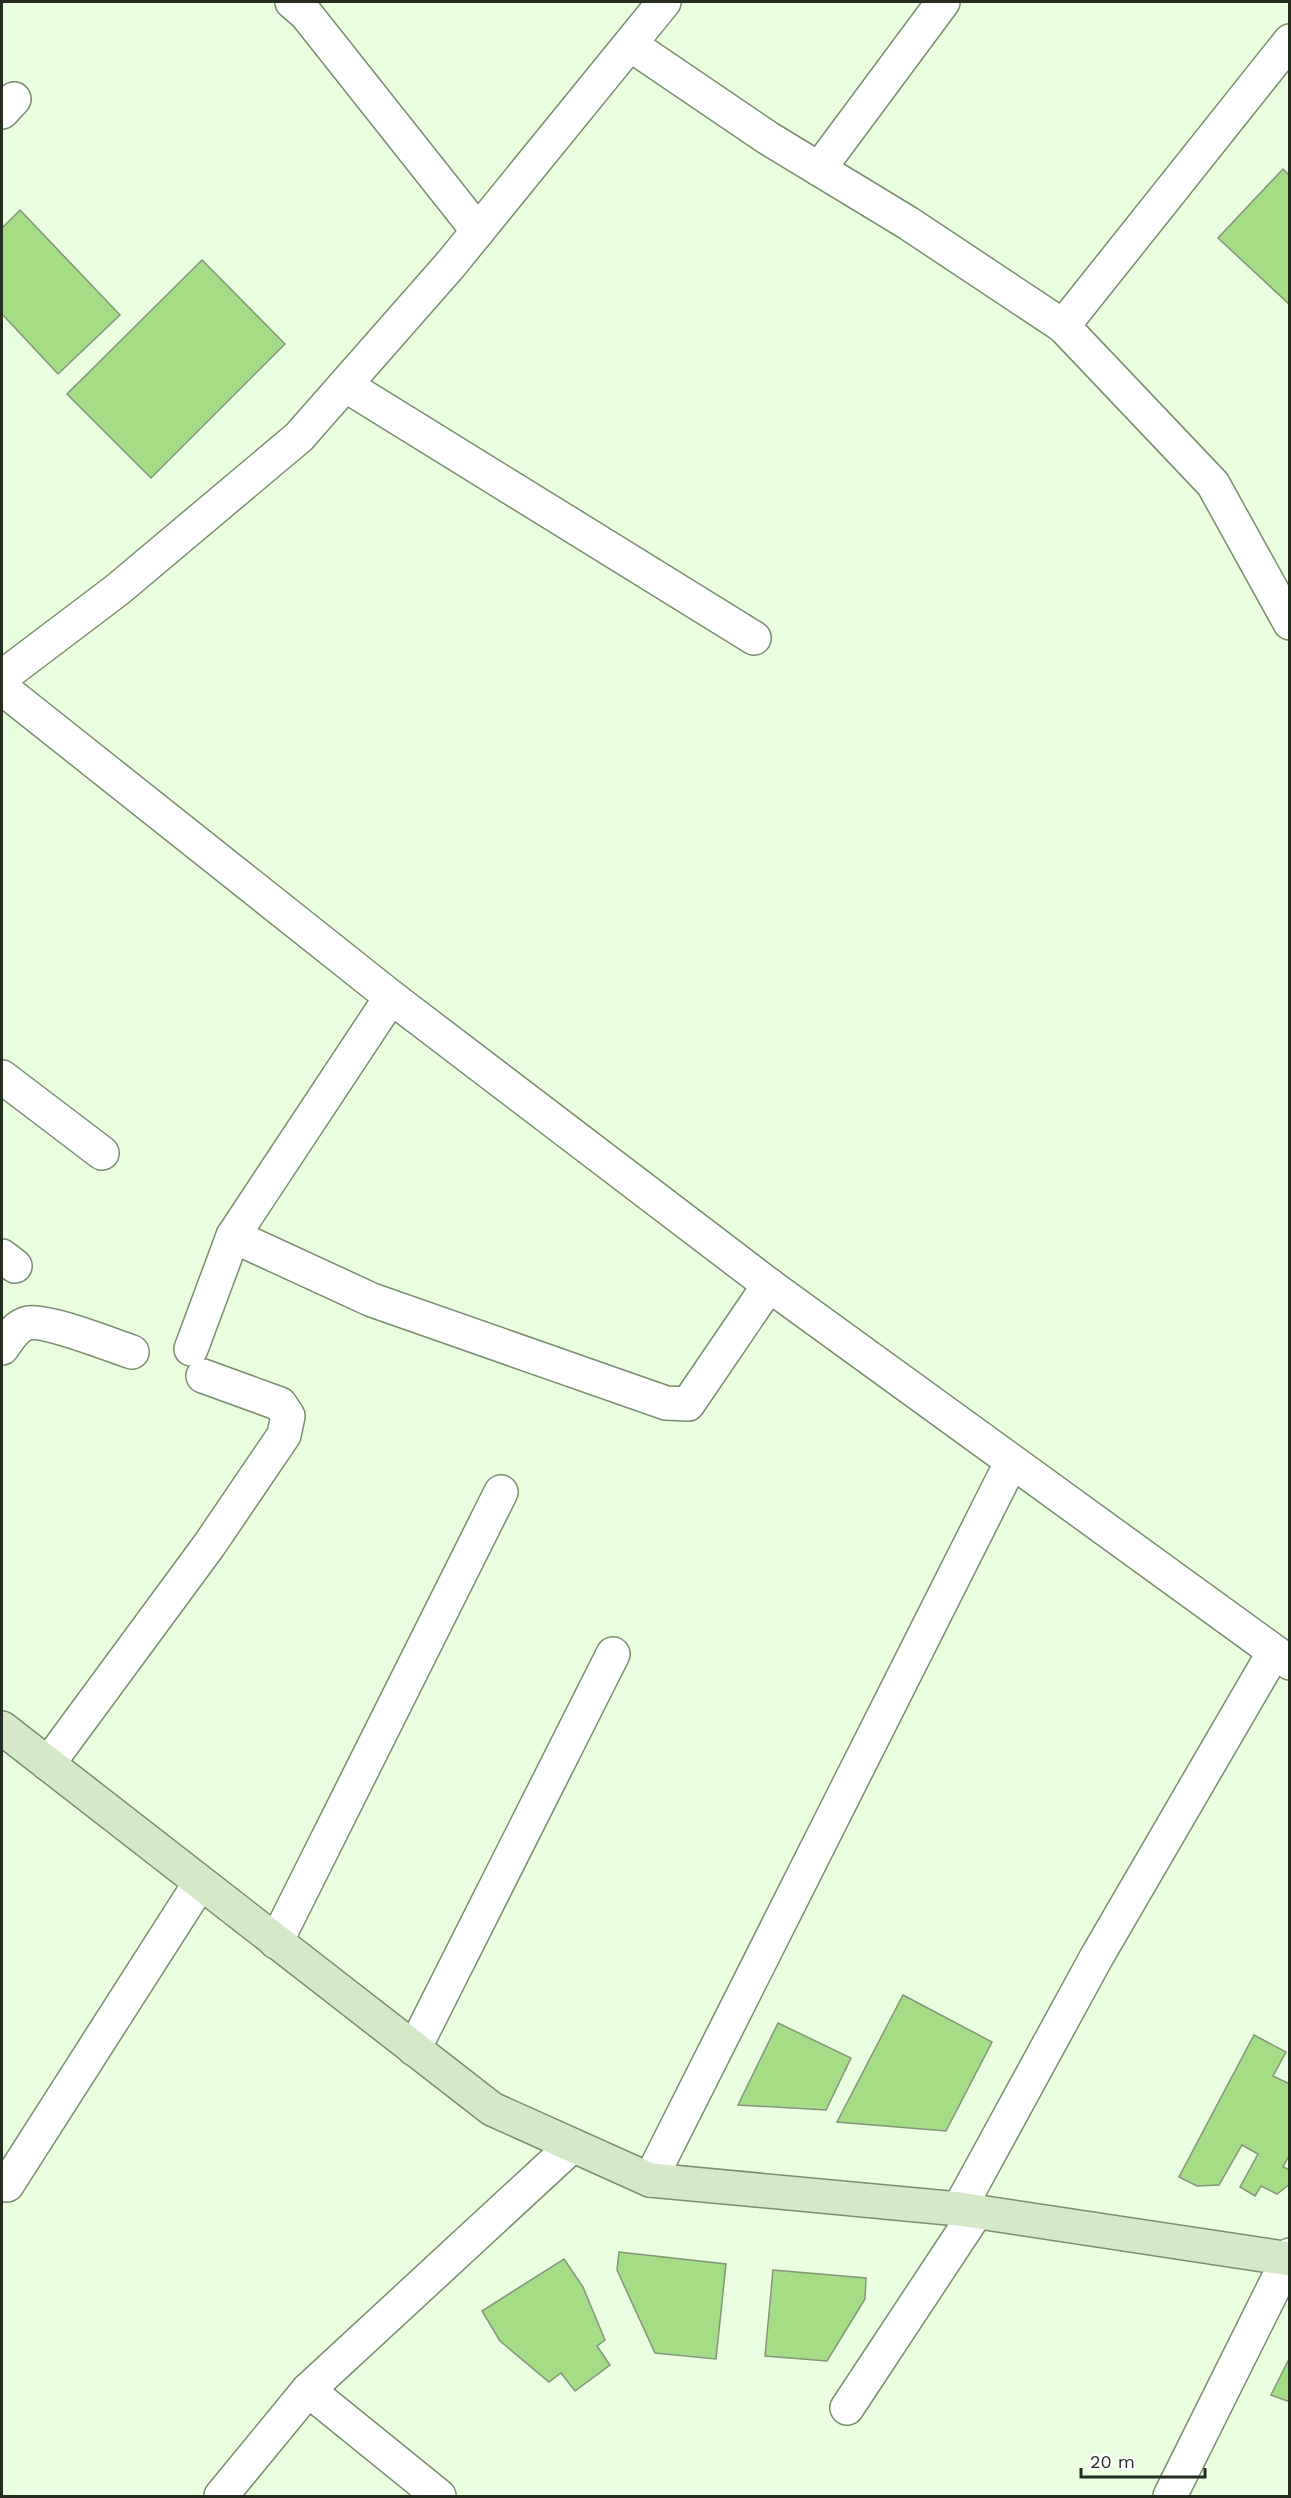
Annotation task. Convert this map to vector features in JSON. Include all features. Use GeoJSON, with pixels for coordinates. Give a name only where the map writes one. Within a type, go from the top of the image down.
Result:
{"type":"FeatureCollection","features":[{"type":"Feature","properties":{"kind":"main road"},"geometry":{"type":"LineString","coordinates":[[2,1728],[492,2109],[650,2181],[968,2210],[1289,2258]]}},
{"type":"Feature","properties":{"kind":"street"},"geometry":{"type":"LineString","coordinates":[[2,677],[117,590],[299,437],[478,231],[664,2]]}},
{"type":"Feature","properties":{"kind":"street"},"geometry":{"type":"LineString","coordinates":[[819,169],[943,2]]}},
{"type":"Feature","properties":{"kind":"street"},"geometry":{"type":"LineString","coordinates":[[304,6],[478,231]]}},
{"type":"Feature","properties":{"kind":"street"},"geometry":{"type":"LineString","coordinates":[[1063,326],[1290,40]]}},
{"type":"Feature","properties":{"kind":"street"},"geometry":{"type":"LineString","coordinates":[[631,45],[1063,326],[1214,484],[1290,623]]}},
{"type":"Feature","properties":{"kind":"street"},"geometry":{"type":"LineString","coordinates":[[345,385],[754,638]]}},
{"type":"Feature","properties":{"kind":"street"},"geometry":{"type":"LineString","coordinates":[[2,688],[392,997],[769,1285],[1282,1658],[1096,1958],[968,2210],[847,2408]]}},
{"type":"Feature","properties":{"kind":"street"},"geometry":{"type":"LineString","coordinates":[[48,1764],[210,1544],[284,1435],[288,1416],[280,1404],[197,1362],[233,1236],[392,997]]}},
{"type":"Feature","properties":{"kind":"street"},"geometry":{"type":"LineString","coordinates":[[2,1077],[102,1153]]}},
{"type":"Feature","properties":{"kind":"street"},"geometry":{"type":"LineString","coordinates":[[233,1236],[372,1299],[666,1403],[688,1404],[769,1285]]}},
{"type":"Feature","properties":{"kind":"street"},"geometry":{"type":"LineString","coordinates":[[2,1348],[16,1329],[29,1323],[48,1325],[132,1352]]}},
{"type":"Feature","properties":{"kind":"street"},"geometry":{"type":"LineString","coordinates":[[650,2181],[1011,1463]]}},
{"type":"Feature","properties":{"kind":"street"},"geometry":{"type":"LineString","coordinates":[[276,1942],[501,1492]]}},
{"type":"Feature","properties":{"kind":"street"},"geometry":{"type":"LineString","coordinates":[[414,2049],[614,1654]]}},
{"type":"Feature","properties":{"kind":"street"},"geometry":{"type":"LineString","coordinates":[[7,2185],[200,1883]]}},
{"type":"Feature","properties":{"kind":"street"},"geometry":{"type":"LineString","coordinates":[[221,2496],[308,2390],[572,2146]]}},
{"type":"Feature","properties":{"kind":"street"},"geometry":{"type":"LineString","coordinates":[[1170,2496],[1289,2258]]}},
{"type":"Feature","properties":{"kind":"street"},"geometry":{"type":"LineString","coordinates":[[308,2390],[439,2496]]}},
{"type":"Feature","properties":{"kind":"building"},"geometry":{"type":"Polygon","coordinates":[[[1283,169],[1290,176],[1290,305],[1218,238],[1283,169]]]}},
{"type":"Feature","properties":{"kind":"building"},"geometry":{"type":"Polygon","coordinates":[[[20,210],[120,315],[58,374],[2,314],[2,228],[20,210]]]}},
{"type":"Feature","properties":{"kind":"building"},"geometry":{"type":"Polygon","coordinates":[[[202,260],[285,344],[151,478],[67,394],[202,260]]]}},
{"type":"Feature","properties":{"kind":"building"},"geometry":{"type":"Polygon","coordinates":[[[903,1995],[992,2042],[946,2131],[837,2122],[903,1995]]]}},
{"type":"Feature","properties":{"kind":"building"},"geometry":{"type":"Polygon","coordinates":[[[778,2023],[851,2058],[826,2110],[738,2105],[778,2023]]]}},
{"type":"Feature","properties":{"kind":"building"},"geometry":{"type":"Polygon","coordinates":[[[1254,2035],[1286,2052],[1273,2076],[1290,2084],[1290,2154],[1283,2167],[1290,2170],[1290,2184],[1277,2194],[1261,2186],[1255,2196],[1240,2187],[1258,2154],[1242,2145],[1219,2185],[1197,2186],[1179,2177],[1254,2035]]]}},
{"type":"Feature","properties":{"kind":"building"},"geometry":{"type":"Polygon","coordinates":[[[619,2252],[726,2264],[716,2359],[655,2353],[617,2270],[619,2252]]]}},
{"type":"Feature","properties":{"kind":"building"},"geometry":{"type":"Polygon","coordinates":[[[564,2259],[583,2287],[605,2340],[597,2346],[610,2365],[575,2391],[561,2373],[549,2382],[500,2341],[482,2311],[564,2259]]]}},
{"type":"Feature","properties":{"kind":"building"},"geometry":{"type":"Polygon","coordinates":[[[773,2270],[866,2278],[865,2299],[827,2361],[765,2356],[773,2270]]]}},
{"type":"Feature","properties":{"kind":"building"},"geometry":{"type":"Polygon","coordinates":[[[1290,2357],[1290,2402],[1271,2395],[1290,2357]]]}}]}
